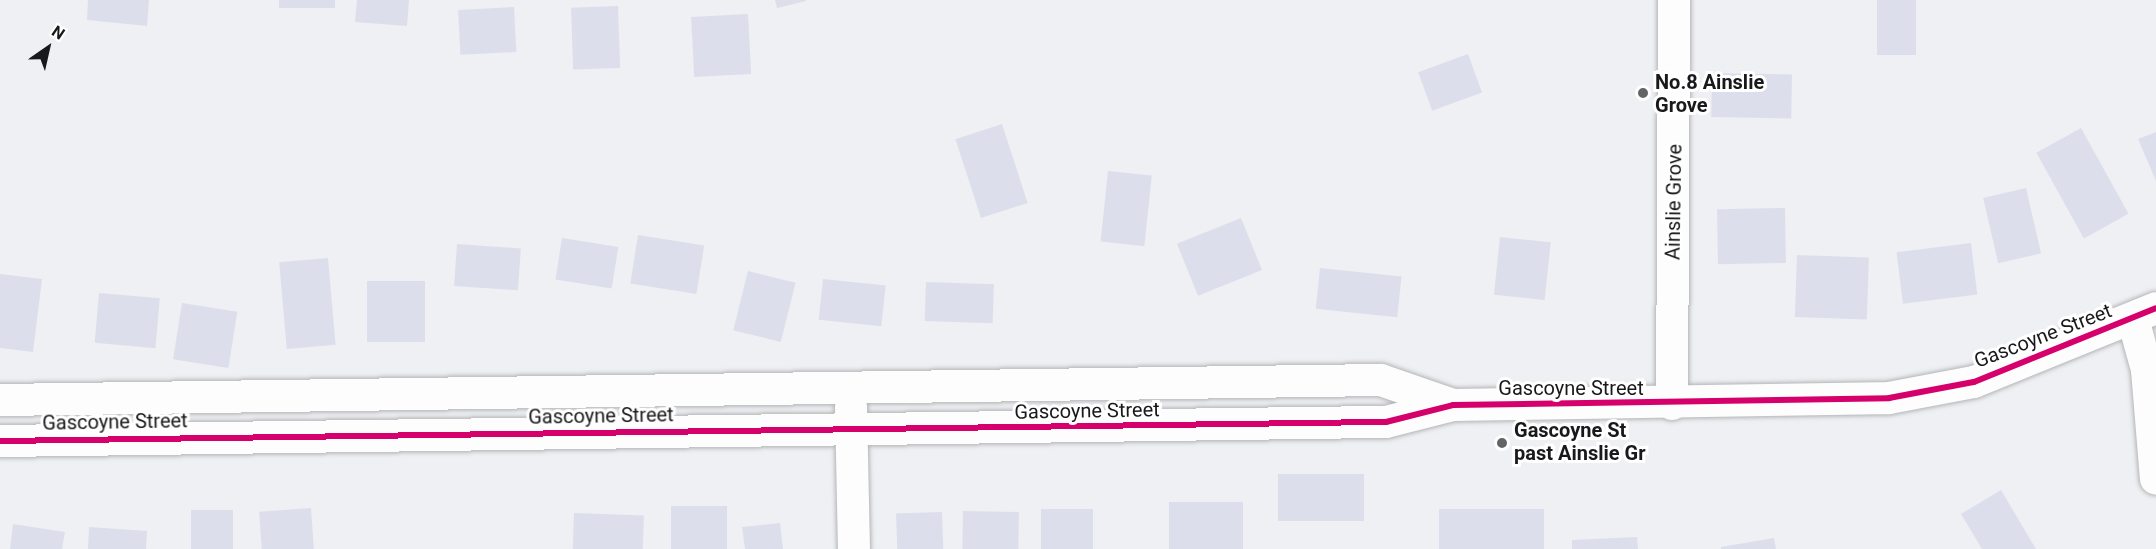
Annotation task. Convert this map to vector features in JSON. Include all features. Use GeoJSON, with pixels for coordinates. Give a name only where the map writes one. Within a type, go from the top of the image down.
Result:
{"type":"FeatureCollection","features":[{"type":"Feature","properties":{"kind":"street","name":"Ainslie Grove"},"geometry":{"type":"LineString","coordinates":[[1672,404],[1674,0]]}},
{"type":"Feature","properties":{"kind":"street","name":"Gascoyne Street"},"geometry":{"type":"LineString","coordinates":[[0,441],[1386,422],[1453,405],[1672,404],[1889,398],[1974,382],[2145,313]]}},
{"type":"Feature","properties":{"kind":"street"},"geometry":{"type":"LineString","coordinates":[[2145,313],[2152,468],[2156,479]]}},
{"type":"Feature","properties":{"kind":"street","name":"Gascoyne Street"},"geometry":{"type":"LineString","coordinates":[[0,400],[851,385],[1381,380],[1453,405]]}},
{"type":"Feature","properties":{"kind":"street"},"geometry":{"type":"LineString","coordinates":[[851,385],[854,549]]}},
{"type":"Feature","properties":{"kind":"building"},"geometry":{"type":"Polygon","coordinates":[[[88,0],[149,0],[147,26],[87,20],[88,0]]]}},
{"type":"Feature","properties":{"kind":"building"},"geometry":{"type":"Polygon","coordinates":[[[279,0],[335,0],[335,8],[279,8],[279,0]]]}},
{"type":"Feature","properties":{"kind":"building"},"geometry":{"type":"Polygon","coordinates":[[[357,0],[409,0],[407,26],[355,22],[357,0]]]}},
{"type":"Feature","properties":{"kind":"building"},"geometry":{"type":"Polygon","coordinates":[[[775,0],[806,0],[806,1],[777,8],[775,0]]]}},
{"type":"Feature","properties":{"kind":"building"},"geometry":{"type":"Polygon","coordinates":[[[1877,0],[1916,0],[1916,55],[1877,55],[1877,0]]]}},
{"type":"Feature","properties":{"kind":"building"},"geometry":{"type":"Polygon","coordinates":[[[618,6],[620,68],[573,70],[571,8],[618,6]]]}},
{"type":"Feature","properties":{"kind":"building"},"geometry":{"type":"Polygon","coordinates":[[[514,7],[516,52],[460,55],[458,10],[514,7]]]}},
{"type":"Feature","properties":{"kind":"building"},"geometry":{"type":"Polygon","coordinates":[[[748,14],[751,74],[694,77],[691,17],[748,14]]]}},
{"type":"Feature","properties":{"kind":"building"},"geometry":{"type":"Polygon","coordinates":[[[1468,54],[1482,93],[1432,111],[1418,72],[1468,54]]]}},
{"type":"Feature","properties":{"kind":"building"},"geometry":{"type":"Polygon","coordinates":[[[1712,73],[1792,74],[1791,118],[1711,117],[1712,73]]]}},
{"type":"Feature","properties":{"kind":"building"},"geometry":{"type":"Polygon","coordinates":[[[1002,124],[1028,203],[981,218],[955,139],[1002,124]]]}},
{"type":"Feature","properties":{"kind":"building"},"geometry":{"type":"Polygon","coordinates":[[[2081,128],[2129,214],[2084,238],[2036,153],[2081,128]]]}},
{"type":"Feature","properties":{"kind":"building"},"geometry":{"type":"Polygon","coordinates":[[[2156,132],[2156,181],[2138,139],[2156,132]]]}},
{"type":"Feature","properties":{"kind":"building"},"geometry":{"type":"Polygon","coordinates":[[[1108,171],[1152,176],[1144,246],[1101,242],[1108,171]]]}},
{"type":"Feature","properties":{"kind":"building"},"geometry":{"type":"Polygon","coordinates":[[[2026,188],[2041,253],[1998,263],[1983,198],[2026,188]]]}},
{"type":"Feature","properties":{"kind":"building"},"geometry":{"type":"Polygon","coordinates":[[[1785,208],[1786,263],[1718,264],[1717,209],[1785,208]]]}},
{"type":"Feature","properties":{"kind":"building"},"geometry":{"type":"Polygon","coordinates":[[[1241,218],[1262,270],[1198,296],[1177,244],[1241,218]]]}},
{"type":"Feature","properties":{"kind":"building"},"geometry":{"type":"Polygon","coordinates":[[[638,235],[704,245],[697,294],[630,283],[638,235]]]}},
{"type":"Feature","properties":{"kind":"building"},"geometry":{"type":"Polygon","coordinates":[[[1500,237],[1551,242],[1545,300],[1494,295],[1500,237]]]}},
{"type":"Feature","properties":{"kind":"building"},"geometry":{"type":"Polygon","coordinates":[[[562,238],[618,247],[612,288],[555,279],[562,238]]]}},
{"type":"Feature","properties":{"kind":"building"},"geometry":{"type":"Polygon","coordinates":[[[1971,243],[1977,295],[1903,304],[1897,252],[1971,243]]]}},
{"type":"Feature","properties":{"kind":"building"},"geometry":{"type":"Polygon","coordinates":[[[457,244],[521,248],[518,290],[454,286],[457,244]]]}},
{"type":"Feature","properties":{"kind":"building"},"geometry":{"type":"Polygon","coordinates":[[[1797,255],[1869,258],[1867,319],[1795,317],[1797,255]]]}},
{"type":"Feature","properties":{"kind":"building"},"geometry":{"type":"Polygon","coordinates":[[[328,258],[336,345],[287,349],[279,262],[328,258]]]}},
{"type":"Feature","properties":{"kind":"building"},"geometry":{"type":"Polygon","coordinates":[[[1320,268],[1402,277],[1397,317],[1316,309],[1320,268]]]}},
{"type":"Feature","properties":{"kind":"building"},"geometry":{"type":"Polygon","coordinates":[[[748,271],[796,283],[781,342],[733,330],[748,271]]]}},
{"type":"Feature","properties":{"kind":"building"},"geometry":{"type":"Polygon","coordinates":[[[0,274],[42,279],[33,352],[0,348],[0,274]]]}},
{"type":"Feature","properties":{"kind":"building"},"geometry":{"type":"Polygon","coordinates":[[[823,279],[886,286],[881,326],[819,320],[823,279]]]}},
{"type":"Feature","properties":{"kind":"building"},"geometry":{"type":"Polygon","coordinates":[[[367,281],[425,281],[425,342],[367,342],[367,281]]]}},
{"type":"Feature","properties":{"kind":"building"},"geometry":{"type":"Polygon","coordinates":[[[926,282],[994,284],[993,323],[925,321],[926,282]]]}},
{"type":"Feature","properties":{"kind":"building"},"geometry":{"type":"Polygon","coordinates":[[[99,293],[160,298],[155,348],[95,343],[99,293]]]}},
{"type":"Feature","properties":{"kind":"building"},"geometry":{"type":"Polygon","coordinates":[[[182,303],[237,312],[228,368],[173,359],[182,303]]]}},
{"type":"Feature","properties":{"kind":"building"},"geometry":{"type":"Polygon","coordinates":[[[1278,474],[1364,474],[1364,521],[1278,521],[1278,474]]]}},
{"type":"Feature","properties":{"kind":"building"},"geometry":{"type":"Polygon","coordinates":[[[2001,490],[2036,549],[1982,549],[1961,514],[2001,490]]]}},
{"type":"Feature","properties":{"kind":"building"},"geometry":{"type":"Polygon","coordinates":[[[1169,502],[1243,502],[1243,549],[1169,549],[1169,502]]]}},
{"type":"Feature","properties":{"kind":"building"},"geometry":{"type":"Polygon","coordinates":[[[671,506],[727,506],[727,549],[671,549],[671,506]]]}},
{"type":"Feature","properties":{"kind":"building"},"geometry":{"type":"Polygon","coordinates":[[[311,508],[314,549],[262,549],[259,512],[311,508]]]}},
{"type":"Feature","properties":{"kind":"building"},"geometry":{"type":"Polygon","coordinates":[[[1041,509],[1093,509],[1093,549],[1041,549],[1041,509]]]}},
{"type":"Feature","properties":{"kind":"building"},"geometry":{"type":"Polygon","coordinates":[[[1439,509],[1544,509],[1544,549],[1439,549],[1439,509]]]}},
{"type":"Feature","properties":{"kind":"building"},"geometry":{"type":"Polygon","coordinates":[[[191,510],[233,510],[233,549],[191,549],[191,510]]]}},
{"type":"Feature","properties":{"kind":"building"},"geometry":{"type":"Polygon","coordinates":[[[963,511],[1019,512],[1018,549],[962,549],[963,511]]]}},
{"type":"Feature","properties":{"kind":"building"},"geometry":{"type":"Polygon","coordinates":[[[942,512],[943,549],[897,549],[896,514],[942,512]]]}},
{"type":"Feature","properties":{"kind":"building"},"geometry":{"type":"Polygon","coordinates":[[[574,513],[644,515],[643,549],[573,549],[574,513]]]}},
{"type":"Feature","properties":{"kind":"building"},"geometry":{"type":"Polygon","coordinates":[[[780,523],[783,549],[745,549],[742,527],[780,523]]]}},
{"type":"Feature","properties":{"kind":"building"},"geometry":{"type":"Polygon","coordinates":[[[13,524],[65,532],[62,549],[10,549],[13,524]]]}},
{"type":"Feature","properties":{"kind":"building"},"geometry":{"type":"Polygon","coordinates":[[[89,527],[147,531],[146,549],[88,549],[89,527]]]}},
{"type":"Feature","properties":{"kind":"building"},"geometry":{"type":"Polygon","coordinates":[[[1637,537],[1638,549],[1572,549],[1572,540],[1637,537]]]}},
{"type":"Feature","properties":{"kind":"building"},"geometry":{"type":"Polygon","coordinates":[[[1774,538],[1776,549],[1721,549],[1721,547],[1774,538]]]}},
{"type":"Feature","properties":{"kind":"cycle path"},"geometry":{"type":"LineString","coordinates":[[0,441],[1386,422],[1453,405],[1889,398],[1974,382],[2156,308]]}},
{"type":"Feature","properties":{"kind":"place","name":"No.8 Ainslie Grove"},"geometry":{"type":"Point","coordinates":[1643,93]}},
{"type":"Feature","properties":{"kind":"place","name":"Gascoyne St past Ainslie Gr"},"geometry":{"type":"Point","coordinates":[1502,443]}}]}
